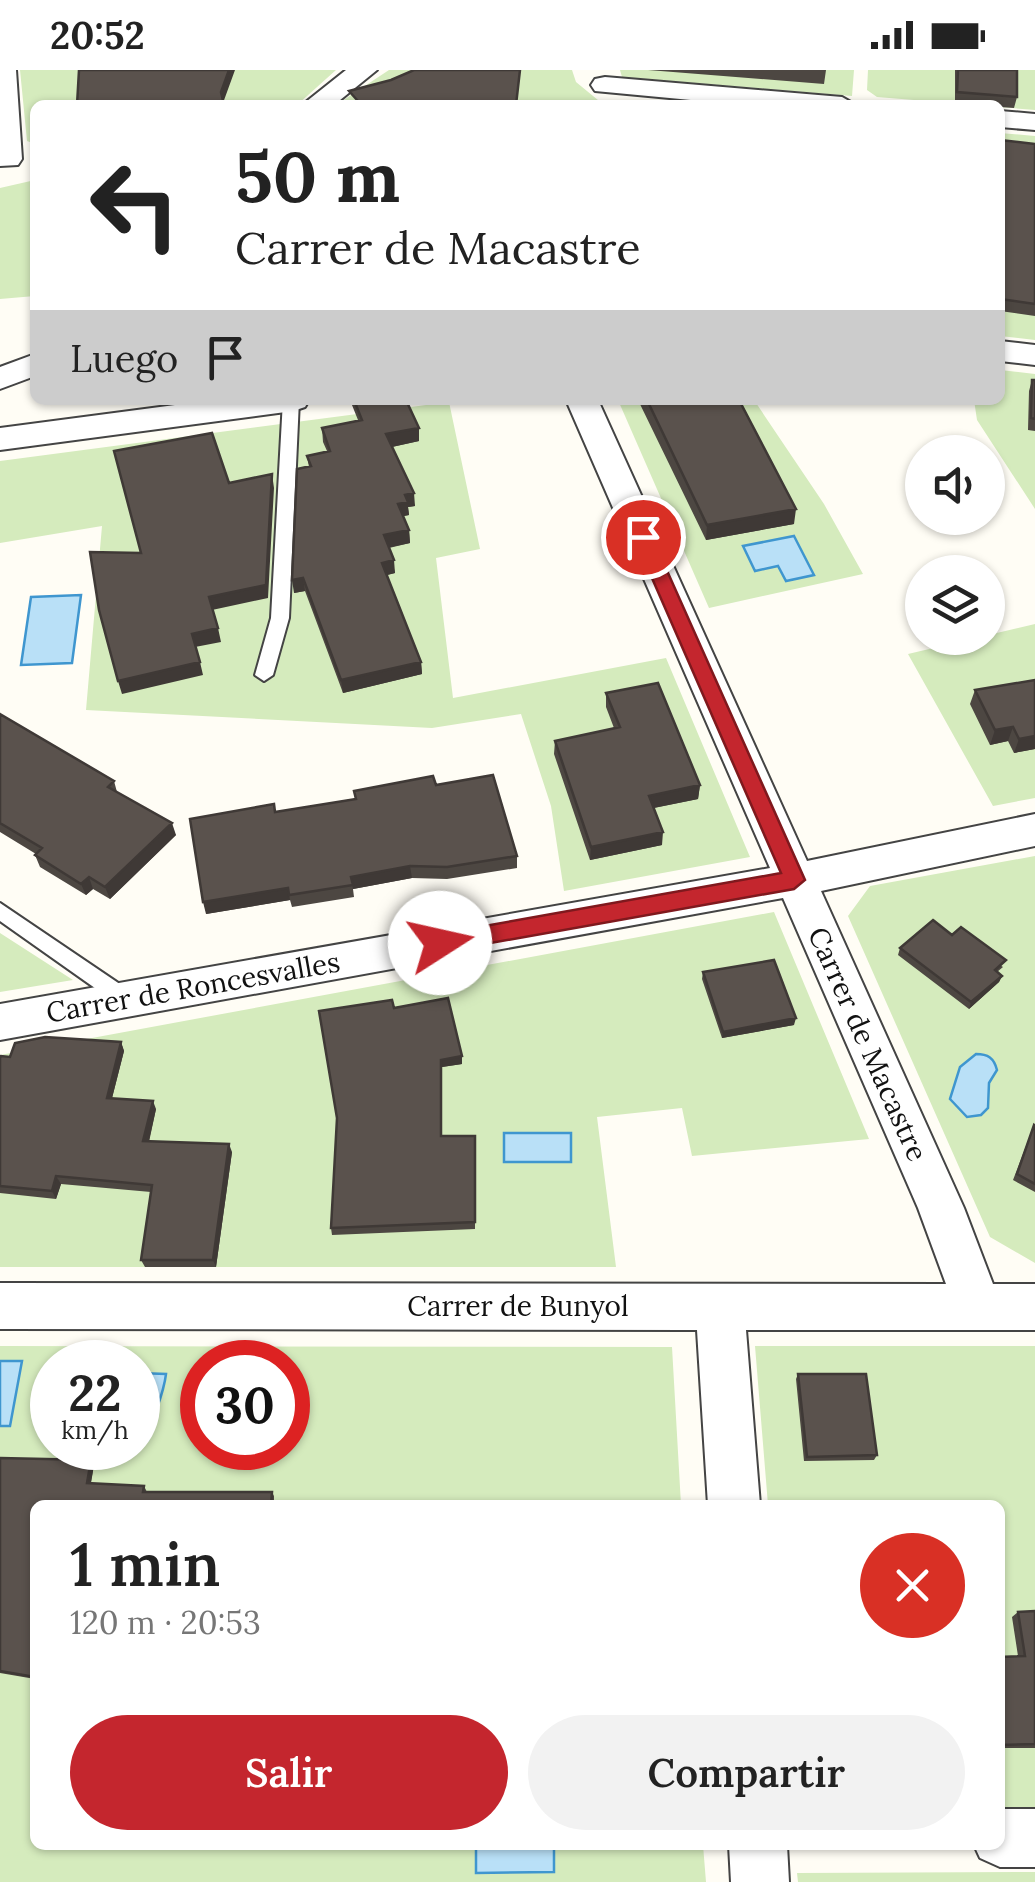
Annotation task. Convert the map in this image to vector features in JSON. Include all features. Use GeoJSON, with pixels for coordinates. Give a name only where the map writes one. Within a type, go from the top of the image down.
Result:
{"type":"FeatureCollection","features":[{"type":"Feature","properties":{"kind":"street"},"geometry":{"type":"LineString","coordinates":[[2,70],[14,158]]}},
{"type":"Feature","properties":{"kind":"street"},"geometry":{"type":"LineString","coordinates":[[323,100],[363,70]]}},
{"type":"Feature","properties":{"kind":"street"},"geometry":{"type":"LineString","coordinates":[[602,78],[626,100]]}},
{"type":"Feature","properties":{"kind":"street"},"geometry":{"type":"LineString","coordinates":[[602,78],[798,100]]}},
{"type":"Feature","properties":{"kind":"street"},"geometry":{"type":"LineString","coordinates":[[1005,119],[1035,122]]}},
{"type":"Feature","properties":{"kind":"street"},"geometry":{"type":"LineString","coordinates":[[1005,352],[1035,355]]}},
{"type":"Feature","properties":{"kind":"street"},"geometry":{"type":"LineString","coordinates":[[0,379],[30,366]]}},
{"type":"Feature","properties":{"kind":"street"},"geometry":{"type":"LineString","coordinates":[[0,439],[255,405]]}},
{"type":"Feature","properties":{"kind":"street","name":"Carrer de Macastre"},"geometry":{"type":"LineString","coordinates":[[584,405],[941,1208],[978,1306]]}},
{"type":"Feature","properties":{"kind":"street","name":"Carrer de Roncesvalles"},"geometry":{"type":"LineString","coordinates":[[0,1022],[794,880],[1035,830]]}},
{"type":"Feature","properties":{"kind":"street","name":"Carrer de Bunyol"},"geometry":{"type":"LineString","coordinates":[[0,1306],[1035,1307]]}},
{"type":"Feature","properties":{"kind":"street"},"geometry":{"type":"LineString","coordinates":[[720,1306],[734,1500]]}},
{"type":"Feature","properties":{"kind":"street"},"geometry":{"type":"LineString","coordinates":[[1005,1838],[1035,1838]]}},
{"type":"Feature","properties":{"kind":"street"},"geometry":{"type":"LineString","coordinates":[[758,1850],[760,1882]]}},
{"type":"Feature","properties":{"kind":"lane"},"geometry":{"type":"LineString","coordinates":[[264,676],[280,618],[292,405]]}},
{"type":"Feature","properties":{"kind":"lane"},"geometry":{"type":"LineString","coordinates":[[0,912],[126,999]]}},
{"type":"Feature","properties":{"kind":"green space"},"geometry":{"type":"Polygon","coordinates":[[[20,70],[336,70],[303,100],[30,100],[30,142],[20,70]]]}},
{"type":"Feature","properties":{"kind":"green space"},"geometry":{"type":"Polygon","coordinates":[[[389,70],[572,70],[576,82],[598,100],[344,100],[389,70]]]}},
{"type":"Feature","properties":{"kind":"green space"},"geometry":{"type":"Polygon","coordinates":[[[620,70],[854,70],[852,96],[622,77],[620,70]]]}},
{"type":"Feature","properties":{"kind":"green space"},"geometry":{"type":"Polygon","coordinates":[[[868,70],[1035,70],[1035,110],[1005,108],[1005,100],[913,100],[877,97],[867,90],[868,70]]]}},
{"type":"Feature","properties":{"kind":"green space"},"geometry":{"type":"Polygon","coordinates":[[[1005,133],[1035,136],[1035,340],[1005,337],[1005,133]]]}},
{"type":"Feature","properties":{"kind":"green space"},"geometry":{"type":"Polygon","coordinates":[[[30,181],[30,296],[0,299],[0,188],[30,181]]]}},
{"type":"Feature","properties":{"kind":"green space"},"geometry":{"type":"Polygon","coordinates":[[[1005,371],[1035,374],[1035,509],[1005,463],[1005,435],[987,435],[977,420],[975,405],[1005,405],[1005,371]]]}},
{"type":"Feature","properties":{"kind":"green space"},"geometry":{"type":"Polygon","coordinates":[[[450,405],[480,549],[436,558],[453,698],[666,658],[750,857],[564,891],[551,806],[521,714],[432,728],[86,710],[102,526],[0,543],[0,461],[450,405]]]}},
{"type":"Feature","properties":{"kind":"green space"},"geometry":{"type":"Polygon","coordinates":[[[620,405],[757,405],[824,504],[863,574],[709,608],[620,405]]]}},
{"type":"Feature","properties":{"kind":"green space"},"geometry":{"type":"Polygon","coordinates":[[[1035,624],[1035,798],[993,806],[909,655],[1005,655],[1005,631],[1035,624]]]}},
{"type":"Feature","properties":{"kind":"green space"},"geometry":{"type":"Polygon","coordinates":[[[1035,856],[1035,1263],[990,1237],[848,916],[870,886],[1035,856]]]}},
{"type":"Feature","properties":{"kind":"green space"},"geometry":{"type":"Polygon","coordinates":[[[774,912],[869,1139],[692,1156],[682,1108],[597,1117],[616,1267],[0,1267],[0,1055],[774,912]]]}},
{"type":"Feature","properties":{"kind":"green space"},"geometry":{"type":"Polygon","coordinates":[[[0,933],[73,980],[0,992],[0,933]]]}},
{"type":"Feature","properties":{"kind":"green space"},"geometry":{"type":"Polygon","coordinates":[[[0,1346],[30,1346],[30,1470],[160,1470],[160,1346],[180,1346],[180,1470],[310,1470],[310,1346],[672,1347],[681,1500],[30,1500],[30,1850],[703,1850],[706,1882],[0,1882],[0,1346]]]}},
{"type":"Feature","properties":{"kind":"green space"},"geometry":{"type":"Polygon","coordinates":[[[755,1346],[1035,1346],[1035,1807],[1005,1807],[1005,1500],[768,1500],[755,1346]]]}},
{"type":"Feature","properties":{"kind":"green space"},"geometry":{"type":"Polygon","coordinates":[[[1035,1872],[1035,1882],[798,1882],[797,1873],[1035,1872]]]}},
{"type":"Feature","properties":{"kind":"water"},"geometry":{"type":"Polygon","coordinates":[[[794,536],[814,575],[786,581],[778,566],[755,571],[743,546],[794,536]]]}},
{"type":"Feature","properties":{"kind":"water"},"geometry":{"type":"Polygon","coordinates":[[[81,595],[72,663],[21,665],[31,597],[81,595]]]}},
{"type":"Feature","properties":{"kind":"water"},"geometry":{"type":"Polygon","coordinates":[[[976,1054],[990,1058],[997,1070],[989,1083],[988,1108],[981,1115],[967,1117],[950,1099],[960,1067],[976,1054]]]}},
{"type":"Feature","properties":{"kind":"water"},"geometry":{"type":"Polygon","coordinates":[[[504,1133],[571,1133],[571,1162],[504,1162],[504,1133]]]}},
{"type":"Feature","properties":{"kind":"water"},"geometry":{"type":"Polygon","coordinates":[[[0,1361],[22,1361],[10,1426],[0,1426],[0,1361]]]}},
{"type":"Feature","properties":{"kind":"water"},"geometry":{"type":"Polygon","coordinates":[[[160,1374],[166,1374],[160,1397],[160,1374]]]}},
{"type":"Feature","properties":{"kind":"water"},"geometry":{"type":"Polygon","coordinates":[[[476,1850],[554,1850],[554,1872],[476,1873],[476,1850]]]}},
{"type":"Feature","properties":{"kind":"building"},"geometry":{"type":"Polygon","coordinates":[[[79,70],[229,70],[221,92],[223,100],[77,100],[79,70]]]}},
{"type":"Feature","properties":{"kind":"building"},"geometry":{"type":"Polygon","coordinates":[[[414,70],[520,70],[517,100],[357,100],[349,91],[414,70]]]}},
{"type":"Feature","properties":{"kind":"building"},"geometry":{"type":"Polygon","coordinates":[[[958,70],[1017,70],[1017,97],[957,92],[958,70]]]}},
{"type":"Feature","properties":{"kind":"building"},"geometry":{"type":"Polygon","coordinates":[[[1005,141],[1035,144],[1035,304],[1005,300],[1005,141]]]}},
{"type":"Feature","properties":{"kind":"building"},"geometry":{"type":"Polygon","coordinates":[[[1035,380],[1035,419],[1031,418],[1035,380]]]}},
{"type":"Feature","properties":{"kind":"building"},"geometry":{"type":"Polygon","coordinates":[[[356,405],[408,405],[419,428],[386,434],[414,493],[405,495],[408,502],[398,504],[409,530],[384,535],[394,560],[382,563],[421,662],[341,680],[303,578],[292,580],[297,469],[311,466],[307,456],[330,451],[322,428],[362,420],[356,405]]]}},
{"type":"Feature","properties":{"kind":"building"},"geometry":{"type":"Polygon","coordinates":[[[649,405],[742,405],[796,509],[707,525],[649,405]]]}},
{"type":"Feature","properties":{"kind":"building"},"geometry":{"type":"Polygon","coordinates":[[[212,433],[229,483],[272,474],[266,585],[209,597],[218,628],[192,634],[200,662],[118,681],[99,610],[90,552],[141,553],[114,451],[212,433]]]}},
{"type":"Feature","properties":{"kind":"building"},"geometry":{"type":"Polygon","coordinates":[[[1035,680],[1035,736],[1019,739],[1013,727],[995,730],[975,690],[1035,680]]]}},
{"type":"Feature","properties":{"kind":"building"},"geometry":{"type":"Polygon","coordinates":[[[658,683],[700,785],[649,796],[663,832],[591,847],[555,741],[620,727],[606,693],[658,683]]]}},
{"type":"Feature","properties":{"kind":"building"},"geometry":{"type":"Polygon","coordinates":[[[0,714],[114,781],[108,787],[172,823],[105,887],[89,877],[81,884],[35,855],[42,848],[0,823],[0,714]]]}},
{"type":"Feature","properties":{"kind":"building"},"geometry":{"type":"Polygon","coordinates":[[[493,775],[517,856],[447,867],[410,866],[351,877],[353,885],[289,895],[288,888],[203,902],[190,819],[274,804],[275,812],[356,799],[354,791],[433,776],[436,785],[493,775]]]}},
{"type":"Feature","properties":{"kind":"building"},"geometry":{"type":"Polygon","coordinates":[[[933,920],[952,935],[961,927],[1006,960],[995,970],[1002,976],[971,1002],[900,948],[933,920]]]}},
{"type":"Feature","properties":{"kind":"building"},"geometry":{"type":"Polygon","coordinates":[[[774,960],[796,1018],[723,1032],[703,972],[774,960]]]}},
{"type":"Feature","properties":{"kind":"building"},"geometry":{"type":"Polygon","coordinates":[[[448,998],[462,1056],[441,1060],[441,1136],[475,1136],[475,1222],[331,1228],[337,1118],[319,1011],[392,1000],[394,1008],[448,998]]]}},
{"type":"Feature","properties":{"kind":"building"},"geometry":{"type":"Polygon","coordinates":[[[45,1037],[121,1042],[107,1098],[153,1101],[143,1141],[229,1144],[213,1260],[141,1260],[152,1185],[56,1176],[52,1191],[0,1186],[0,1058],[10,1057],[15,1043],[45,1037]]]}},
{"type":"Feature","properties":{"kind":"building"},"geometry":{"type":"Polygon","coordinates":[[[1035,1126],[1035,1184],[1017,1174],[1035,1126]]]}},
{"type":"Feature","properties":{"kind":"building"},"geometry":{"type":"Polygon","coordinates":[[[798,1374],[866,1374],[877,1455],[807,1457],[798,1374]]]}},
{"type":"Feature","properties":{"kind":"building"},"geometry":{"type":"Polygon","coordinates":[[[0,1458],[30,1459],[30,1470],[89,1470],[87,1483],[144,1486],[143,1492],[272,1492],[271,1500],[30,1500],[30,1676],[0,1671],[0,1458]]]}},
{"type":"Feature","properties":{"kind":"building"},"geometry":{"type":"Polygon","coordinates":[[[1035,1611],[1035,1744],[1005,1745],[1005,1657],[1025,1656],[1018,1612],[1035,1611]]]}},
{"type":"Feature","properties":{"kind":"route"},"geometry":{"type":"LineString","coordinates":[[440,943],[794,880],[643,537]]}}]}
